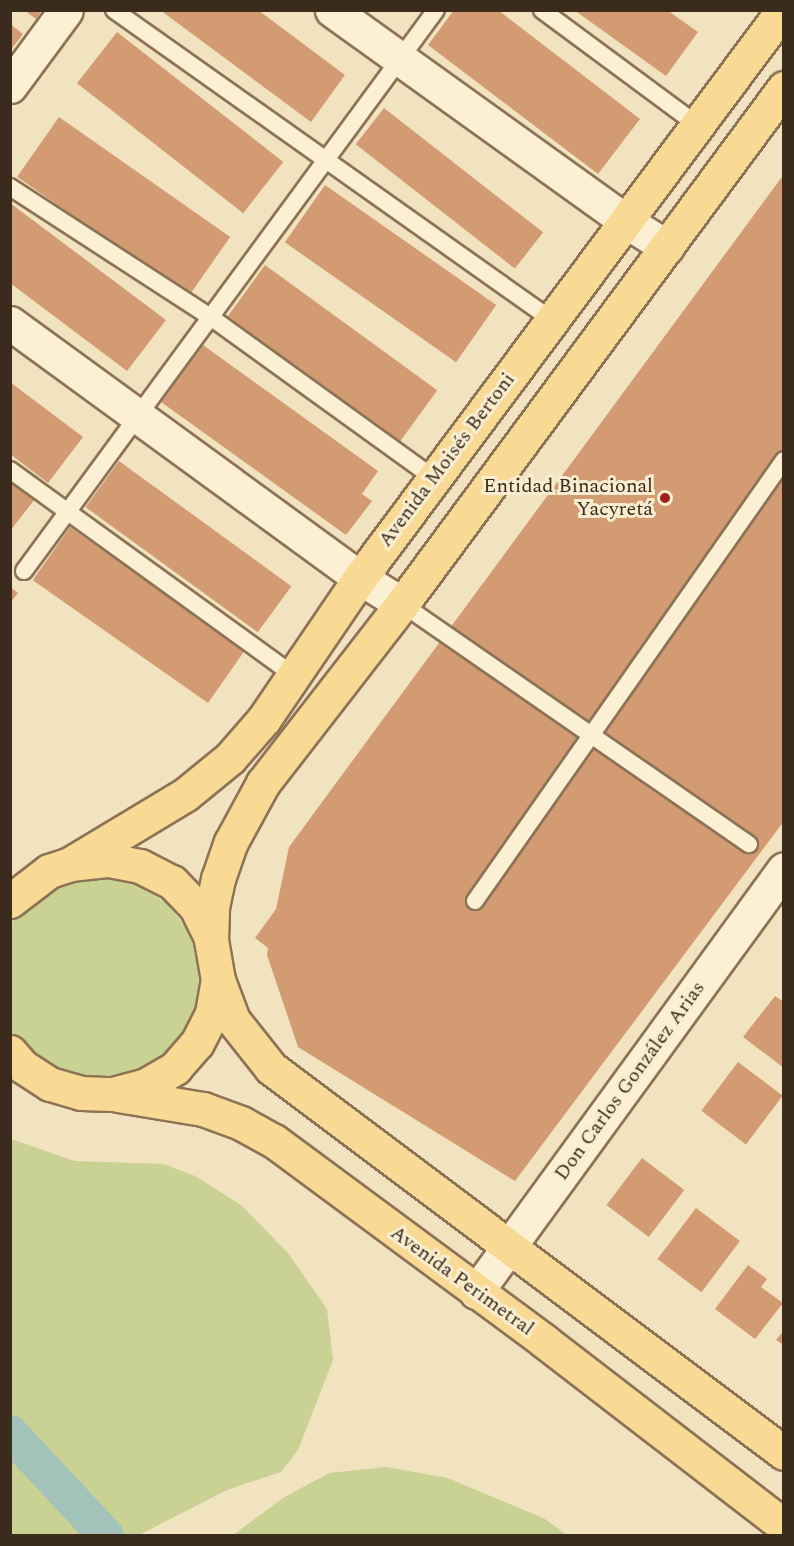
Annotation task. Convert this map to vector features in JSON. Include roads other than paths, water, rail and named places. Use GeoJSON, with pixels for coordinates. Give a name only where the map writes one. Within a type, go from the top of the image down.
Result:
{"type":"FeatureCollection","features":[{"type":"Feature","properties":{"kind":"main road","name":"Avenida Moisés Bertoni"},"geometry":{"type":"LineString","coordinates":[[70,864],[186,794],[221,765],[296,677],[360,578],[699,126],[783,10]]}},
{"type":"Feature","properties":{"kind":"main road","name":"Avenida Moisés Bertoni"},"geometry":{"type":"LineString","coordinates":[[10,1052],[22,1066],[50,1084],[81,1093],[113,1094],[146,1085],[182,1060],[197,1043],[212,1013],[218,980],[212,940],[212,907],[218,879],[245,813],[263,783],[402,604],[783,88]]}},
{"type":"Feature","properties":{"kind":"main road","name":"Avenida Moisés Bertoni"},"geometry":{"type":"LineString","coordinates":[[11,899],[49,871],[70,864],[109,860],[140,866],[172,882],[196,907],[212,940]]}},
{"type":"Feature","properties":{"kind":"main road"},"geometry":{"type":"LineString","coordinates":[[218,980],[233,1020],[271,1068],[783,1453]]}},
{"type":"Feature","properties":{"kind":"main road","name":"Avenida Perimetral"},"geometry":{"type":"LineString","coordinates":[[113,1094],[203,1109],[241,1122],[273,1142],[476,1292],[783,1526]]}},
{"type":"Feature","properties":{"kind":"street"},"geometry":{"type":"LineString","coordinates":[[10,86],[66,10]]}},
{"type":"Feature","properties":{"kind":"street"},"geometry":{"type":"LineString","coordinates":[[332,10],[627,222],[667,247]]}},
{"type":"Feature","properties":{"kind":"street"},"geometry":{"type":"LineString","coordinates":[[10,323],[360,578],[402,604]]}},
{"type":"Feature","properties":{"kind":"street","name":"Don Carlos González Arias"},"geometry":{"type":"LineString","coordinates":[[476,1292],[511,1247],[783,869]]}},
{"type":"Feature","properties":{"kind":"lane"},"geometry":{"type":"LineString","coordinates":[[114,10],[552,320]]}},
{"type":"Feature","properties":{"kind":"lane"},"geometry":{"type":"LineString","coordinates":[[24,571],[324,159],[402,60],[436,10]]}},
{"type":"Feature","properties":{"kind":"lane"},"geometry":{"type":"LineString","coordinates":[[542,10],[699,126]]}},
{"type":"Feature","properties":{"kind":"lane"},"geometry":{"type":"LineString","coordinates":[[10,186],[209,316],[435,478]]}},
{"type":"Feature","properties":{"kind":"lane"},"geometry":{"type":"LineString","coordinates":[[475,901],[783,460]]}},
{"type":"Feature","properties":{"kind":"lane"},"geometry":{"type":"LineString","coordinates":[[10,470],[296,677]]}},
{"type":"Feature","properties":{"kind":"lane"},"geometry":{"type":"LineString","coordinates":[[402,604],[591,738],[749,844]]}},
{"type":"Feature","properties":{"kind":"waterway"},"geometry":{"type":"LineString","coordinates":[[10,1433],[106,1536]]}},
{"type":"Feature","properties":{"kind":"place","name":"Entidad Binacional Yacyretá"},"geometry":{"type":"Point","coordinates":[665,498]}}]}
